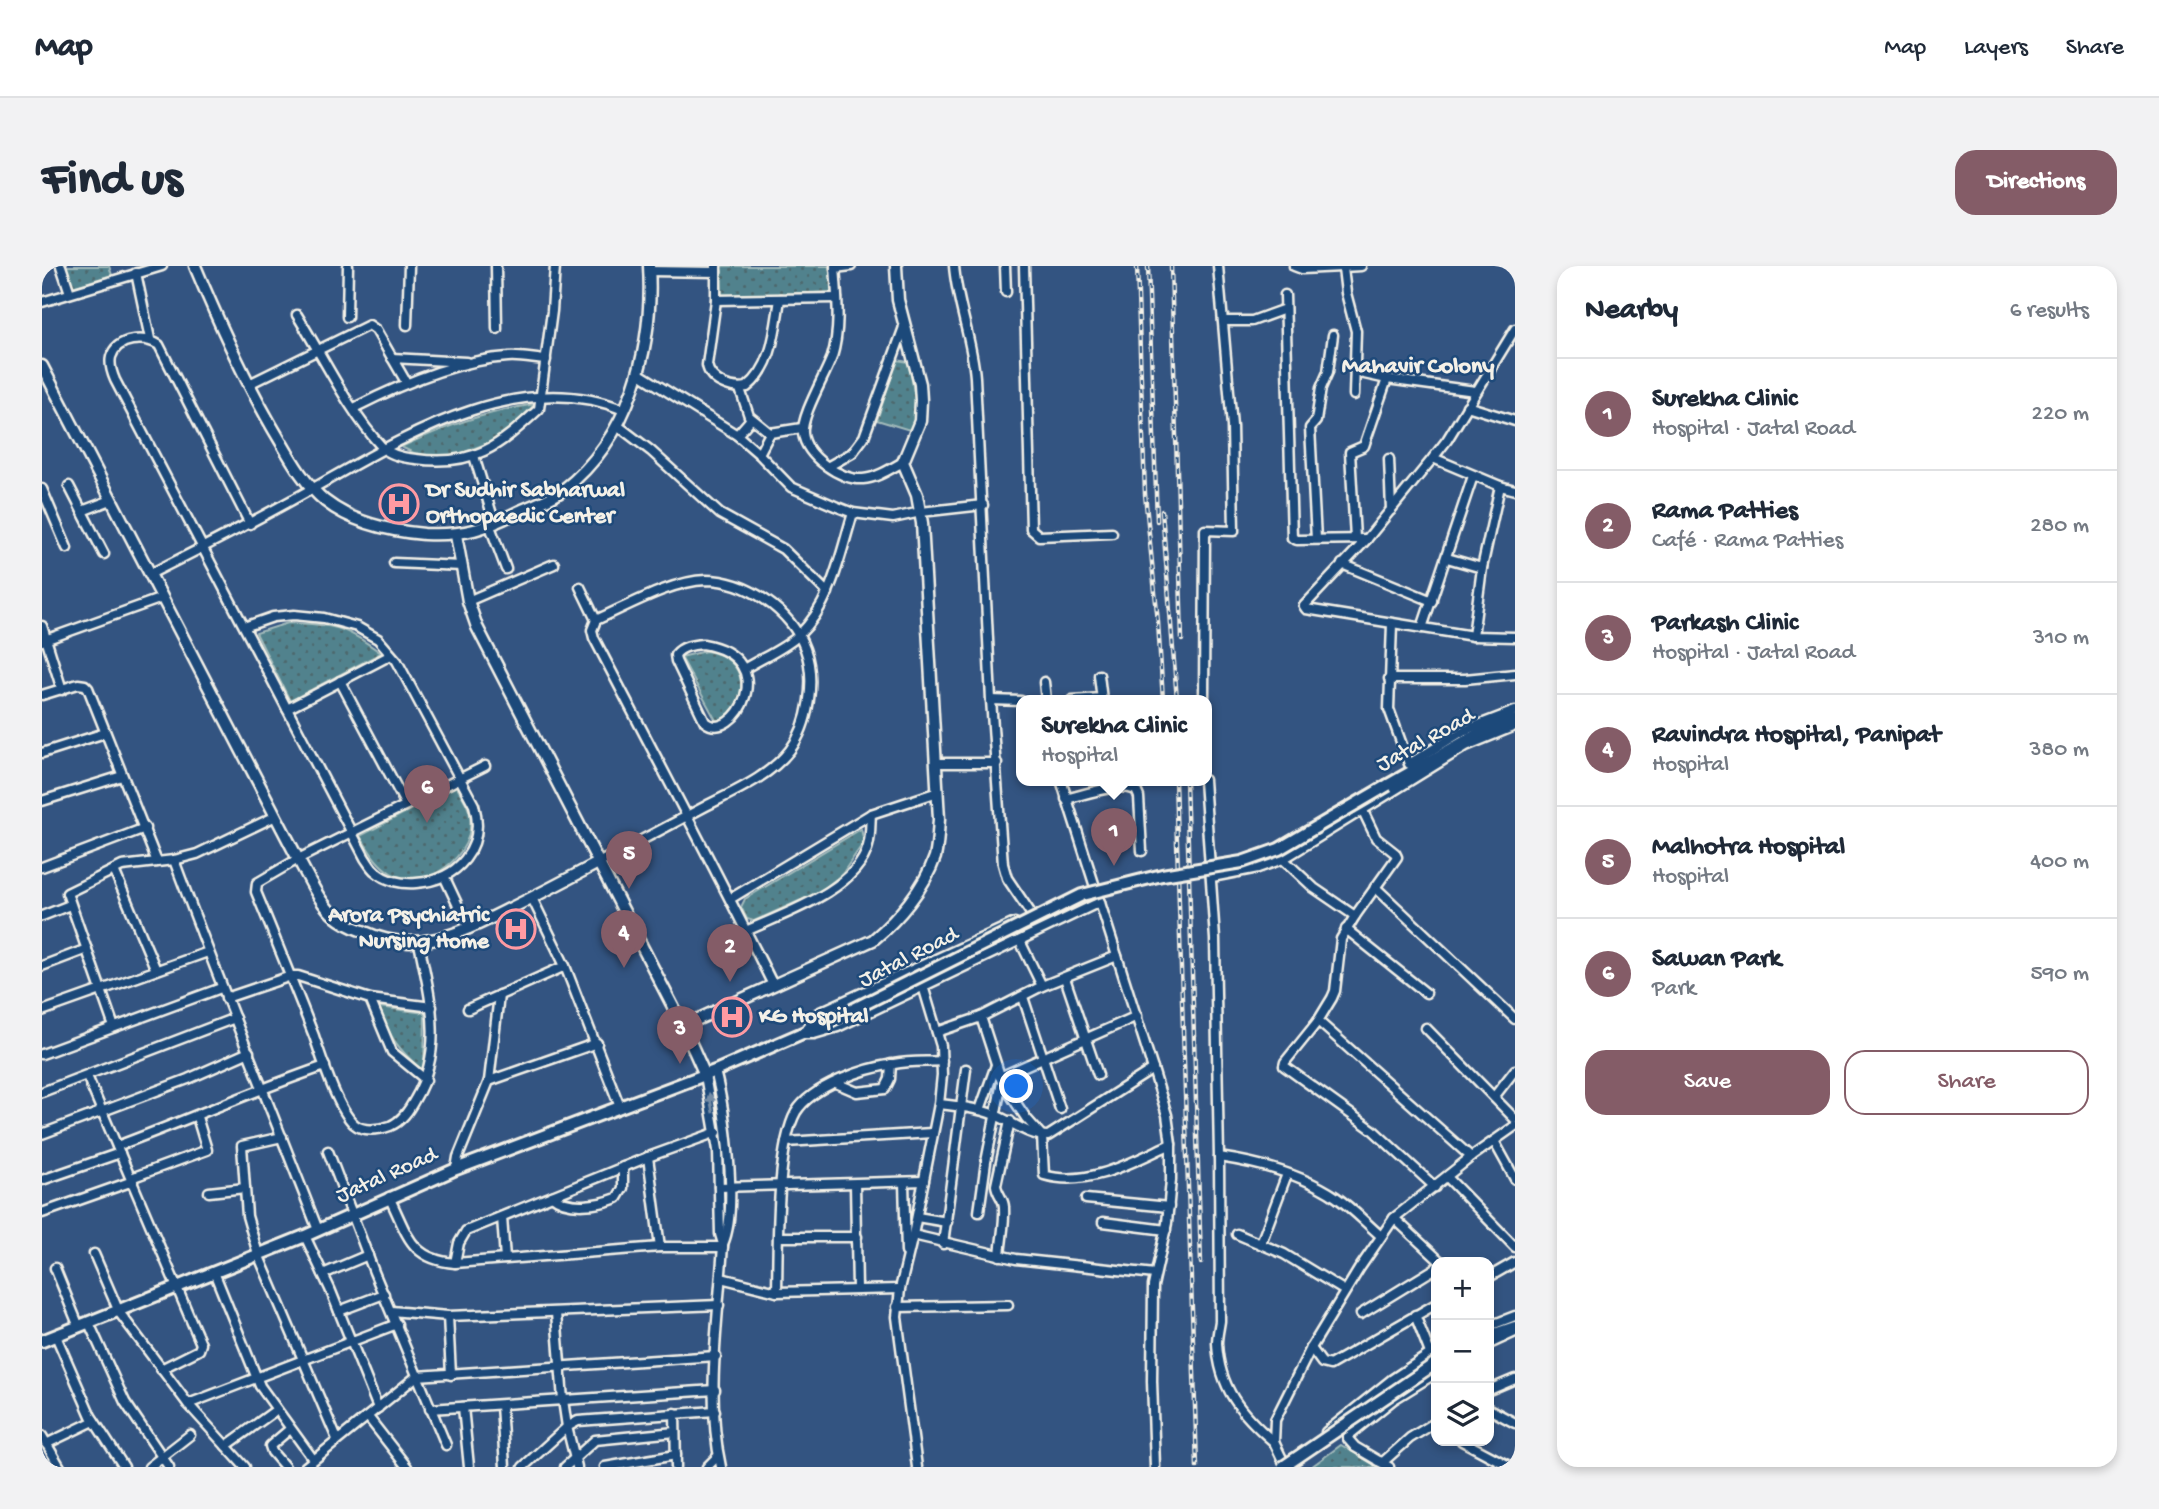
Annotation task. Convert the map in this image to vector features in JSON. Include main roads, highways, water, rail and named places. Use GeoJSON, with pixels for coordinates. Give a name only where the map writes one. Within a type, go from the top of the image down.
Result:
{"type":"FeatureCollection","features":[{"type":"Feature","properties":{"kind":"main road","name":"Jatal Road"},"geometry":{"type":"LineString","coordinates":[[42,1342],[304,1236],[456,1169],[710,1073],[803,1034],[1082,895],[1162,875],[1242,862],[1279,849],[1483,731],[1515,720]]}},
{"type":"Feature","properties":{"kind":"main road"},"geometry":{"type":"LineString","coordinates":[[1494,1334],[1515,1327]]}},
{"type":"Feature","properties":{"kind":"main road"},"geometry":{"type":"LineString","coordinates":[[1284,1465],[1431,1357]]}},
{"type":"Feature","properties":{"kind":"railway"},"geometry":{"type":"LineString","coordinates":[[1137,266],[1145,494],[1163,695]]}},
{"type":"Feature","properties":{"kind":"railway"},"geometry":{"type":"LineString","coordinates":[[1148,266],[1157,521]]}},
{"type":"Feature","properties":{"kind":"railway"},"geometry":{"type":"LineString","coordinates":[[1171,266],[1182,640]]}},
{"type":"Feature","properties":{"kind":"railway"},"geometry":{"type":"LineString","coordinates":[[1162,511],[1177,695]]}},
{"type":"Feature","properties":{"kind":"railway"},"geometry":{"type":"LineString","coordinates":[[1175,786],[1197,1467]]}},
{"type":"Feature","properties":{"kind":"railway"},"geometry":{"type":"LineString","coordinates":[[1186,786],[1201,1263]]}},
{"type":"Feature","properties":{"kind":"place","name":"Dr Sudhir Sabharwal Orthopaedic Center"},"geometry":{"type":"Point","coordinates":[399,504]}},
{"type":"Feature","properties":{"kind":"place","name":"Sawan Park"},"geometry":{"type":"Point","coordinates":[427,823]}},
{"type":"Feature","properties":{"kind":"place","name":"Surekha Clinic"},"geometry":{"type":"Point","coordinates":[1114,866]}},
{"type":"Feature","properties":{"kind":"place","name":"Malhotra Hospital"},"geometry":{"type":"Point","coordinates":[629,889]}},
{"type":"Feature","properties":{"kind":"place","name":"Arora Psychiatric Nursing Home"},"geometry":{"type":"Point","coordinates":[516,929]}},
{"type":"Feature","properties":{"kind":"place","name":"Ravindra Hospital, Panipat"},"geometry":{"type":"Point","coordinates":[624,968]}},
{"type":"Feature","properties":{"kind":"place","name":"Rama Patties"},"geometry":{"type":"Point","coordinates":[730,982]}},
{"type":"Feature","properties":{"kind":"place","name":"KG Hospital"},"geometry":{"type":"Point","coordinates":[732,1017]}},
{"type":"Feature","properties":{"kind":"place","name":"Parkash Clinic"},"geometry":{"type":"Point","coordinates":[680,1064]}},
{"type":"Feature","properties":{"kind":"district","name":"Mahavir Colony"},"geometry":{"type":"Point","coordinates":[1418,367]}}]}
